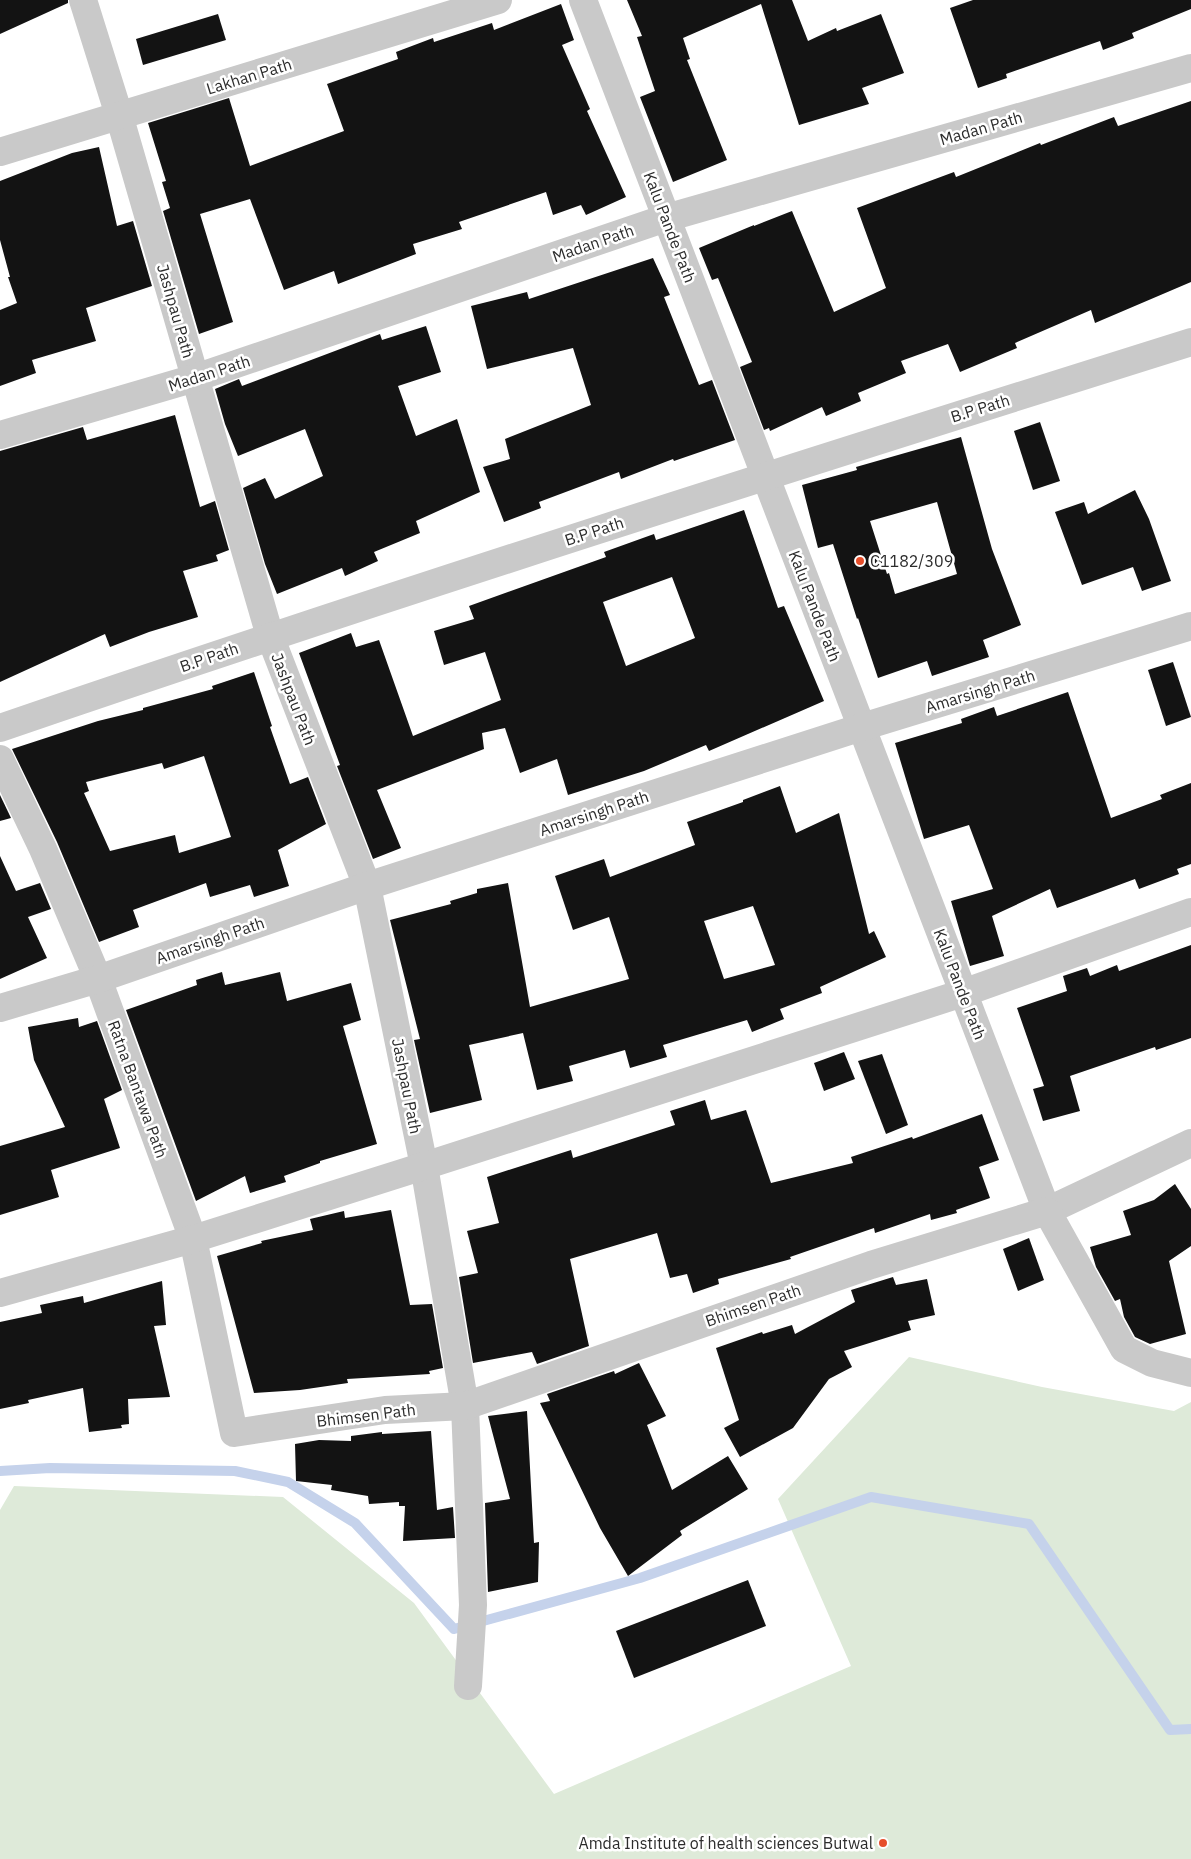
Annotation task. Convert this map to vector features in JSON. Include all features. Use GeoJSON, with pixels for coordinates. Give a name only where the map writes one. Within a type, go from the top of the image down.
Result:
{"type":"FeatureCollection","features":[{"type":"Feature","properties":{"kind":"street","name":"Jashpau Path"},"geometry":{"type":"LineString","coordinates":[[83,0],[119,115],[270,636],[367,886],[424,1166],[466,1406],[473,1605],[468,1686]]}},
{"type":"Feature","properties":{"kind":"street","name":"Lakhan Path"},"geometry":{"type":"LineString","coordinates":[[0,152],[498,0]]}},
{"type":"Feature","properties":{"kind":"street","name":"Kalu Pande Path"},"geometry":{"type":"LineString","coordinates":[[583,0],[1047,1211]]}},
{"type":"Feature","properties":{"kind":"street","name":"Madan Path"},"geometry":{"type":"LineString","coordinates":[[0,435],[195,378],[666,218],[1191,68]]}},
{"type":"Feature","properties":{"kind":"street","name":"B.P Path"},"geometry":{"type":"LineString","coordinates":[[0,728],[270,636],[765,476],[1191,342]]}},
{"type":"Feature","properties":{"kind":"street","name":"Amarsingh Path"},"geometry":{"type":"LineString","coordinates":[[0,1008],[98,979],[367,886],[862,727],[1191,626]]}},
{"type":"Feature","properties":{"kind":"street","name":"Ratna Bantawa Path"},"geometry":{"type":"LineString","coordinates":[[0,759],[43,849],[98,979],[193,1239],[234,1434]]}},
{"type":"Feature","properties":{"kind":"street"},"geometry":{"type":"LineString","coordinates":[[0,1293],[193,1239],[424,1166],[963,993],[1191,912]]}},
{"type":"Feature","properties":{"kind":"street","name":"Bhimsen Path"},"geometry":{"type":"LineString","coordinates":[[234,1434],[385,1410],[466,1406],[871,1265],[1047,1211],[1191,1143]]}},
{"type":"Feature","properties":{"kind":"street"},"geometry":{"type":"LineString","coordinates":[[1047,1211],[1124,1349],[1152,1363],[1191,1372]]}},
{"type":"Feature","properties":{"kind":"green space"},"geometry":{"type":"Polygon","coordinates":[[[909,1357],[1042,1387],[1174,1411],[1191,1402],[1191,1859],[0,1859],[0,1510],[14,1486],[283,1497],[414,1603],[554,1794],[851,1666],[778,1499],[909,1357]]]}},
{"type":"Feature","properties":{"kind":"building"},"geometry":{"type":"Polygon","coordinates":[[[0,0],[68,0],[68,3],[0,34],[0,0]]]}},
{"type":"Feature","properties":{"kind":"building"},"geometry":{"type":"Polygon","coordinates":[[[627,0],[792,0],[808,41],[836,28],[837,31],[881,14],[904,73],[862,88],[869,104],[799,125],[761,4],[683,38],[690,59],[687,60],[727,160],[673,182],[640,97],[655,91],[637,37],[642,36],[627,0]]]}},
{"type":"Feature","properties":{"kind":"building"},"geometry":{"type":"Polygon","coordinates":[[[973,0],[1191,0],[1191,9],[1132,33],[1134,38],[1103,50],[1100,41],[1006,74],[1007,78],[978,88],[950,8],[973,0]]]}},
{"type":"Feature","properties":{"kind":"building"},"geometry":{"type":"Polygon","coordinates":[[[561,4],[574,40],[562,45],[590,109],[587,111],[626,197],[586,215],[581,205],[553,215],[546,192],[459,222],[462,229],[413,244],[416,254],[338,284],[334,271],[284,290],[250,199],[200,214],[233,322],[199,334],[163,211],[170,208],[162,182],[166,181],[148,123],[229,98],[250,166],[344,131],[327,84],[398,59],[396,52],[433,38],[434,42],[492,23],[494,30],[561,4]]]}},
{"type":"Feature","properties":{"kind":"building"},"geometry":{"type":"Polygon","coordinates":[[[218,14],[226,40],[143,65],[136,39],[218,14]]]}},
{"type":"Feature","properties":{"kind":"building"},"geometry":{"type":"Polygon","coordinates":[[[1191,101],[1191,282],[1095,323],[1091,310],[1015,343],[1017,348],[960,372],[948,344],[901,361],[906,373],[858,393],[861,401],[826,416],[822,407],[770,431],[769,428],[764,430],[740,367],[752,362],[718,278],[712,280],[699,248],[792,211],[834,312],[886,288],[857,208],[954,172],[956,177],[1040,143],[1041,145],[1114,117],[1118,126],[1191,101]]]}},
{"type":"Feature","properties":{"kind":"building"},"geometry":{"type":"Polygon","coordinates":[[[99,147],[117,226],[133,221],[152,286],[86,308],[96,341],[32,360],[36,373],[0,386],[0,310],[17,303],[8,277],[10,277],[0,240],[0,181],[72,153],[99,147]]]}},
{"type":"Feature","properties":{"kind":"building"},"geometry":{"type":"Polygon","coordinates":[[[653,258],[670,295],[664,297],[699,385],[712,380],[735,440],[674,461],[673,459],[621,479],[619,472],[539,502],[541,508],[504,522],[483,467],[510,459],[505,439],[591,405],[573,348],[487,369],[471,306],[527,292],[529,299],[653,258]]]}},
{"type":"Feature","properties":{"kind":"building"},"geometry":{"type":"Polygon","coordinates":[[[426,326],[441,372],[398,386],[416,436],[457,419],[480,492],[416,521],[420,533],[374,552],[378,561],[345,576],[342,568],[277,594],[265,564],[243,488],[265,478],[275,499],[323,476],[305,429],[238,456],[225,424],[215,389],[239,379],[242,386],[380,334],[382,340],[426,326]]]}},
{"type":"Feature","properties":{"kind":"building"},"geometry":{"type":"Polygon","coordinates":[[[175,415],[200,507],[215,501],[229,550],[216,555],[218,561],[183,571],[198,617],[149,632],[110,647],[105,634],[0,682],[0,451],[83,427],[87,440],[175,415]]]}},
{"type":"Feature","properties":{"kind":"building"},"geometry":{"type":"Polygon","coordinates":[[[1040,422],[1060,481],[1033,490],[1014,431],[1040,422]]]}},
{"type":"Feature","properties":{"kind":"building"},"geometry":{"type":"Polygon","coordinates":[[[961,437],[992,549],[1021,625],[983,640],[989,657],[932,676],[927,661],[878,678],[833,544],[818,548],[802,485],[857,470],[856,467],[961,437]],[[937,502],[870,521],[895,594],[957,574],[937,502]]]}},
{"type":"Feature","properties":{"kind":"building"},"geometry":{"type":"Polygon","coordinates":[[[1135,490],[1149,519],[1171,581],[1142,591],[1133,567],[1082,585],[1055,512],[1084,502],[1088,514],[1135,490]]]}},
{"type":"Feature","properties":{"kind":"building"},"geometry":{"type":"Polygon","coordinates":[[[744,510],[778,608],[784,606],[824,701],[709,751],[706,745],[644,771],[568,795],[557,759],[520,773],[505,728],[482,733],[484,749],[377,790],[401,848],[373,859],[337,766],[340,765],[299,653],[351,633],[356,647],[379,640],[413,736],[501,700],[485,652],[444,665],[434,631],[474,619],[469,606],[606,557],[604,552],[654,534],[656,540],[744,510]],[[672,577],[603,602],[626,666],[695,638],[672,577]]]}},
{"type":"Feature","properties":{"kind":"building"},"geometry":{"type":"Polygon","coordinates":[[[1173,662],[1191,717],[1166,726],[1148,670],[1173,662]]]}},
{"type":"Feature","properties":{"kind":"building"},"geometry":{"type":"Polygon","coordinates":[[[254,672],[272,726],[270,727],[290,784],[308,777],[326,824],[278,850],[289,886],[254,897],[250,885],[210,897],[206,883],[133,910],[139,927],[99,942],[57,842],[12,749],[98,721],[213,689],[212,686],[254,672]],[[204,756],[164,769],[162,763],[86,782],[89,791],[84,793],[110,851],[175,835],[179,853],[231,837],[204,756]]]}},
{"type":"Feature","properties":{"kind":"building"},"geometry":{"type":"Polygon","coordinates":[[[1068,692],[1111,818],[1162,799],[1160,795],[1191,783],[1191,864],[1177,869],[1179,874],[1139,889],[1135,879],[1057,908],[1050,889],[992,916],[1004,956],[970,966],[951,901],[993,889],[969,825],[924,839],[895,743],[962,723],[961,719],[994,707],[997,716],[1068,692]]]}},
{"type":"Feature","properties":{"kind":"building"},"geometry":{"type":"Polygon","coordinates":[[[780,786],[796,833],[839,813],[869,934],[874,931],[886,957],[820,987],[822,993],[780,1009],[784,1019],[752,1032],[747,1020],[663,1045],[667,1057],[630,1068],[625,1050],[569,1066],[573,1081],[537,1090],[523,1033],[469,1045],[482,1100],[430,1113],[414,1040],[420,1039],[390,920],[451,904],[450,901],[477,893],[477,889],[508,883],[530,1007],[629,979],[609,917],[573,930],[555,876],[604,859],[610,877],[695,845],[687,822],[743,802],[743,800],[780,786]],[[753,906],[704,921],[724,979],[775,965],[753,906]]]}},
{"type":"Feature","properties":{"kind":"building"},"geometry":{"type":"Polygon","coordinates":[[[0,795],[11,818],[0,821],[0,795]]]}},
{"type":"Feature","properties":{"kind":"building"},"geometry":{"type":"Polygon","coordinates":[[[0,856],[16,891],[40,883],[51,909],[28,917],[47,958],[0,979],[0,856]]]}},
{"type":"Feature","properties":{"kind":"building"},"geometry":{"type":"Polygon","coordinates":[[[1191,945],[1191,1038],[1156,1050],[1155,1047],[1070,1076],[1080,1111],[1043,1121],[1033,1089],[1044,1086],[1017,1008],[1067,991],[1063,976],[1087,968],[1090,976],[1117,965],[1119,971],[1191,945]]]}},
{"type":"Feature","properties":{"kind":"building"},"geometry":{"type":"Polygon","coordinates":[[[222,972],[225,985],[280,972],[287,1001],[351,983],[361,1020],[343,1026],[377,1144],[320,1161],[320,1163],[284,1176],[286,1182],[250,1193],[245,1176],[196,1201],[126,1010],[197,985],[196,980],[222,972]]]}},
{"type":"Feature","properties":{"kind":"building"},"geometry":{"type":"Polygon","coordinates":[[[78,1018],[79,1027],[97,1021],[122,1090],[104,1099],[120,1148],[51,1170],[59,1197],[0,1215],[0,1146],[65,1127],[34,1060],[28,1027],[78,1018]]]}},
{"type":"Feature","properties":{"kind":"building"},"geometry":{"type":"Polygon","coordinates":[[[844,1052],[855,1079],[824,1091],[814,1063],[844,1052]]]}},
{"type":"Feature","properties":{"kind":"building"},"geometry":{"type":"Polygon","coordinates":[[[882,1054],[908,1125],[886,1134],[858,1061],[882,1054]]]}},
{"type":"Feature","properties":{"kind":"building"},"geometry":{"type":"Polygon","coordinates":[[[705,1100],[711,1120],[746,1110],[771,1183],[853,1163],[851,1157],[912,1137],[913,1139],[982,1114],[999,1160],[979,1167],[990,1198],[956,1210],[957,1213],[931,1220],[930,1214],[875,1233],[874,1228],[790,1257],[791,1259],[718,1279],[719,1284],[693,1293],[687,1274],[670,1278],[657,1233],[570,1259],[589,1346],[537,1364],[532,1352],[473,1363],[459,1277],[478,1273],[467,1231],[499,1223],[487,1177],[571,1150],[573,1158],[675,1125],[670,1111],[705,1100]]]}},
{"type":"Feature","properties":{"kind":"building"},"geometry":{"type":"Polygon","coordinates":[[[1175,1184],[1191,1209],[1191,1246],[1169,1261],[1186,1334],[1150,1344],[1135,1337],[1124,1317],[1120,1299],[1115,1301],[1096,1267],[1090,1247],[1131,1235],[1123,1211],[1154,1200],[1175,1184]]]}},
{"type":"Feature","properties":{"kind":"building"},"geometry":{"type":"Polygon","coordinates":[[[391,1210],[410,1305],[432,1304],[443,1368],[429,1371],[430,1374],[347,1379],[348,1383],[300,1390],[254,1393],[217,1256],[262,1243],[261,1241],[313,1230],[310,1219],[344,1211],[345,1218],[391,1210]]]}},
{"type":"Feature","properties":{"kind":"building"},"geometry":{"type":"Polygon","coordinates":[[[1029,1238],[1044,1280],[1018,1291],[1003,1249],[1029,1238]]]}},
{"type":"Feature","properties":{"kind":"building"},"geometry":{"type":"Polygon","coordinates":[[[893,1277],[896,1285],[927,1279],[935,1315],[908,1321],[911,1330],[844,1351],[852,1367],[829,1379],[793,1428],[740,1457],[724,1428],[739,1420],[716,1348],[762,1332],[763,1334],[792,1325],[795,1334],[855,1302],[851,1290],[893,1277]]]}},
{"type":"Feature","properties":{"kind":"building"},"geometry":{"type":"Polygon","coordinates":[[[162,1281],[166,1325],[154,1326],[170,1397],[128,1399],[129,1424],[121,1425],[122,1428],[89,1432],[83,1388],[28,1400],[29,1403],[0,1409],[0,1322],[42,1313],[40,1305],[83,1296],[84,1303],[162,1281]]]}},
{"type":"Feature","properties":{"kind":"building"},"geometry":{"type":"Polygon","coordinates":[[[639,1363],[666,1416],[647,1425],[672,1490],[728,1456],[748,1489],[680,1531],[682,1535],[628,1576],[600,1528],[540,1403],[550,1401],[547,1394],[614,1371],[615,1374],[639,1363]]]}},
{"type":"Feature","properties":{"kind":"building"},"geometry":{"type":"Polygon","coordinates":[[[527,1411],[534,1543],[539,1542],[538,1582],[488,1592],[485,1503],[510,1499],[488,1416],[527,1411]]]}},
{"type":"Feature","properties":{"kind":"building"},"geometry":{"type":"Polygon","coordinates":[[[431,1431],[437,1510],[453,1507],[455,1538],[403,1541],[405,1506],[399,1506],[399,1502],[369,1504],[368,1496],[331,1490],[332,1485],[296,1481],[295,1444],[319,1440],[351,1441],[351,1436],[382,1432],[382,1434],[431,1431]]]}},
{"type":"Feature","properties":{"kind":"building"},"geometry":{"type":"Polygon","coordinates":[[[748,1580],[766,1626],[634,1678],[616,1631],[748,1580]]]}},
{"type":"Feature","properties":{"kind":"waterway"},"geometry":{"type":"LineString","coordinates":[[0,1471],[50,1468],[235,1471],[288,1482],[355,1523],[454,1629],[640,1578],[871,1497],[1029,1524],[1170,1730],[1191,1729]]}},
{"type":"Feature","properties":{"kind":"place","name":"C1182/309"},"geometry":{"type":"Point","coordinates":[860,561]}},
{"type":"Feature","properties":{"kind":"place","name":"Amda Institute of health sciences Butwal"},"geometry":{"type":"Point","coordinates":[883,1843]}}]}
